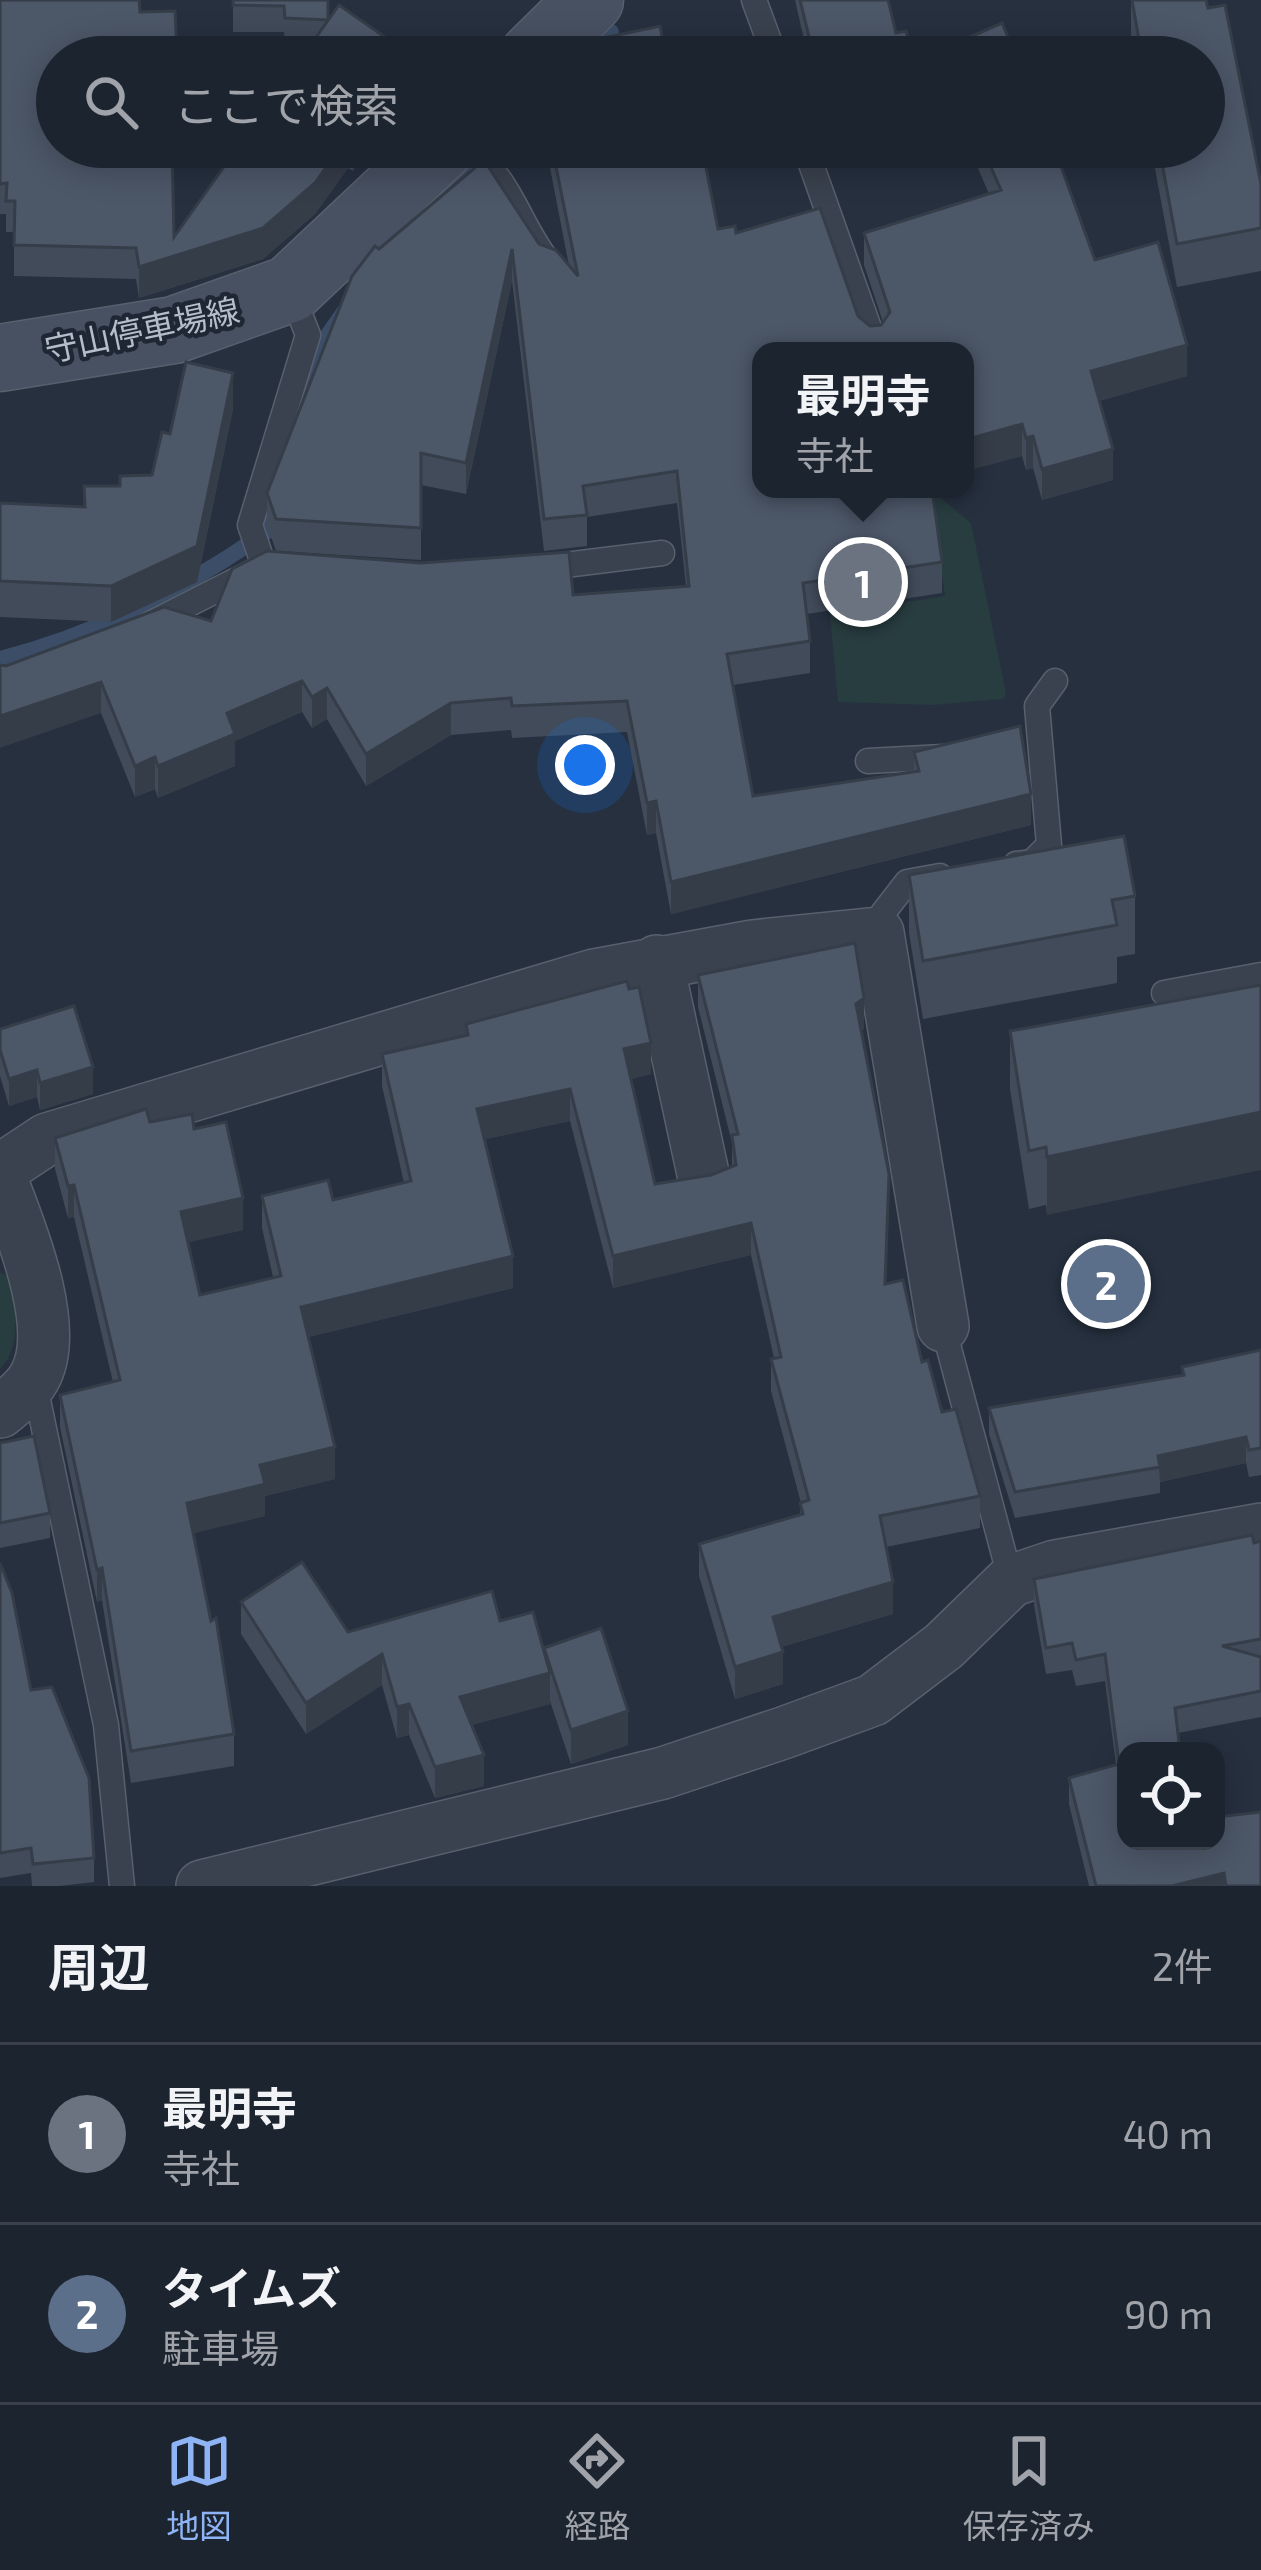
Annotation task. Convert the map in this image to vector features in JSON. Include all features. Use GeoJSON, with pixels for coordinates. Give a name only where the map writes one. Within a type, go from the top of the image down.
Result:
{"type":"FeatureCollection","features":[{"type":"Feature","properties":{"kind":"main road"},"geometry":{"type":"LineString","coordinates":[[553,36],[590,0]]}},
{"type":"Feature","properties":{"kind":"main road","name":"守山停車場線"},"geometry":{"type":"LineString","coordinates":[[0,358],[174,330],[290,289],[448,168]]}},
{"type":"Feature","properties":{"kind":"street"},"geometry":{"type":"LineString","coordinates":[[17,1396],[46,1342],[25,1240],[0,1173],[47,1139],[657,961],[878,933],[943,1326]]}},
{"type":"Feature","properties":{"kind":"street"},"geometry":{"type":"LineString","coordinates":[[657,961],[704,1178]]}},
{"type":"Feature","properties":{"kind":"street"},"geometry":{"type":"LineString","coordinates":[[202,1886],[663,1773],[873,1700],[944,1646],[1011,1581],[1055,1566],[1261,1529]]}},
{"type":"Feature","properties":{"kind":"lane"},"geometry":{"type":"LineString","coordinates":[[754,0],[768,36]]}},
{"type":"Feature","properties":{"kind":"lane"},"geometry":{"type":"LineString","coordinates":[[479,168],[552,266]]}},
{"type":"Feature","properties":{"kind":"lane"},"geometry":{"type":"LineString","coordinates":[[812,168],[874,342]]}},
{"type":"Feature","properties":{"kind":"lane"},"geometry":{"type":"LineString","coordinates":[[124,635],[264,552],[308,335],[290,289]]}},
{"type":"Feature","properties":{"kind":"lane"},"geometry":{"type":"LineString","coordinates":[[504,571],[662,553]]}},
{"type":"Feature","properties":{"kind":"lane"},"geometry":{"type":"LineString","coordinates":[[878,933],[883,914],[907,883],[1032,862],[1049,844],[1028,738],[1037,706],[1055,680]]}},
{"type":"Feature","properties":{"kind":"lane"},"geometry":{"type":"LineString","coordinates":[[868,761],[920,761],[959,753]]}},
{"type":"Feature","properties":{"kind":"lane"},"geometry":{"type":"LineString","coordinates":[[1164,993],[1261,975]]}},
{"type":"Feature","properties":{"kind":"lane"},"geometry":{"type":"LineString","coordinates":[[943,1326],[1011,1581]]}},
{"type":"Feature","properties":{"kind":"lane"},"geometry":{"type":"LineString","coordinates":[[17,1396],[106,1725],[122,1886]]}},
{"type":"Feature","properties":{"kind":"green space"},"geometry":{"type":"Polygon","coordinates":[[[931,498],[941,498],[971,523],[1006,693],[1003,699],[933,705],[838,702],[830,614],[945,596],[931,498]]]}},
{"type":"Feature","properties":{"kind":"green space"},"geometry":{"type":"Polygon","coordinates":[[[0,1272],[10,1278],[15,1337],[0,1369],[0,1272]]]}},
{"type":"Feature","properties":{"kind":"building"},"geometry":{"type":"Polygon","coordinates":[[[0,0],[139,0],[140,12],[175,11],[176,36],[36,36],[36,168],[172,168],[174,237],[223,168],[326,168],[263,228],[139,267],[136,248],[14,245],[15,201],[6,201],[7,183],[0,184],[0,0]]]}},
{"type":"Feature","properties":{"kind":"building"},"geometry":{"type":"Polygon","coordinates":[[[233,0],[328,0],[328,20],[285,18],[284,6],[233,5],[233,0]]]}},
{"type":"Feature","properties":{"kind":"building"},"geometry":{"type":"Polygon","coordinates":[[[800,0],[888,0],[896,33],[906,31],[907,36],[809,36],[800,0]]]}},
{"type":"Feature","properties":{"kind":"building"},"geometry":{"type":"Polygon","coordinates":[[[1132,0],[1206,0],[1208,8],[1225,5],[1261,184],[1261,228],[1177,244],[1163,168],[1225,168],[1225,36],[1138,36],[1132,0]]]}},
{"type":"Feature","properties":{"kind":"building"},"geometry":{"type":"Polygon","coordinates":[[[339,5],[383,36],[317,36],[339,5]]]}},
{"type":"Feature","properties":{"kind":"building"},"geometry":{"type":"Polygon","coordinates":[[[1002,23],[1008,36],[972,36],[1002,23]]]}},
{"type":"Feature","properties":{"kind":"building"},"geometry":{"type":"Polygon","coordinates":[[[660,26],[662,36],[613,36],[660,26]]]}},
{"type":"Feature","properties":{"kind":"building"},"geometry":{"type":"Polygon","coordinates":[[[475,168],[489,168],[539,244],[556,250],[578,276],[556,168],[706,168],[718,229],[735,226],[736,233],[820,208],[858,316],[870,326],[881,325],[890,312],[864,233],[1001,190],[991,168],[1062,168],[1095,260],[1158,242],[1187,345],[1091,371],[1113,449],[1042,469],[1033,436],[1026,438],[1022,424],[974,437],[974,342],[752,342],[752,498],[933,498],[942,562],[803,583],[810,641],[727,654],[753,796],[919,771],[914,752],[1020,726],[1031,794],[671,882],[656,801],[647,803],[627,701],[512,706],[511,698],[451,703],[366,754],[327,688],[312,697],[302,681],[227,713],[235,734],[158,766],[155,757],[135,766],[101,682],[0,716],[0,665],[164,607],[211,621],[232,569],[267,551],[421,563],[569,552],[573,595],[689,586],[677,471],[583,486],[587,515],[544,519],[512,249],[466,463],[421,453],[421,528],[276,519],[267,493],[352,276],[375,246],[379,249],[475,168]]]}},
{"type":"Feature","properties":{"kind":"building"},"geometry":{"type":"Polygon","coordinates":[[[186,362],[233,373],[197,546],[111,586],[0,581],[0,503],[85,507],[84,486],[120,486],[120,476],[152,475],[162,432],[170,434],[186,362]]]}},
{"type":"Feature","properties":{"kind":"building"},"geometry":{"type":"Polygon","coordinates":[[[1124,836],[1135,896],[1112,900],[1117,925],[923,961],[909,875],[1124,836]]]}},
{"type":"Feature","properties":{"kind":"building"},"geometry":{"type":"Polygon","coordinates":[[[855,943],[864,998],[856,1004],[889,1174],[885,1284],[903,1280],[922,1362],[928,1360],[942,1412],[956,1409],[980,1496],[880,1516],[893,1582],[773,1617],[783,1652],[735,1667],[699,1544],[803,1514],[800,1503],[809,1500],[771,1359],[781,1357],[751,1223],[613,1256],[570,1089],[477,1109],[513,1256],[301,1307],[335,1447],[260,1465],[265,1484],[187,1503],[211,1621],[216,1618],[234,1734],[131,1751],[102,1568],[97,1570],[60,1395],[120,1380],[74,1185],[68,1186],[55,1138],[146,1109],[150,1122],[192,1114],[194,1129],[226,1122],[243,1198],[181,1212],[200,1295],[281,1276],[262,1196],[328,1180],[333,1200],[411,1181],[382,1054],[468,1035],[466,1024],[627,981],[629,989],[639,987],[651,1043],[624,1049],[655,1184],[711,1175],[736,1165],[732,1135],[738,1134],[698,975],[855,943]]]}},
{"type":"Feature","properties":{"kind":"building"},"geometry":{"type":"Polygon","coordinates":[[[1261,985],[1261,1112],[1047,1157],[1046,1147],[1029,1151],[1010,1031],[1261,985]]]}},
{"type":"Feature","properties":{"kind":"building"},"geometry":{"type":"Polygon","coordinates":[[[74,1006],[93,1067],[40,1083],[37,1070],[9,1079],[0,1050],[0,1029],[74,1006]]]}},
{"type":"Feature","properties":{"kind":"building"},"geometry":{"type":"Polygon","coordinates":[[[1261,1350],[1261,1448],[1249,1450],[1246,1437],[1158,1456],[1160,1467],[1015,1492],[989,1408],[1184,1375],[1182,1367],[1261,1350]]]}},
{"type":"Feature","properties":{"kind":"building"},"geometry":{"type":"Polygon","coordinates":[[[34,1436],[50,1513],[0,1523],[0,1443],[34,1436]]]}},
{"type":"Feature","properties":{"kind":"building"},"geometry":{"type":"Polygon","coordinates":[[[1252,1535],[1254,1543],[1261,1541],[1261,1639],[1222,1646],[1261,1657],[1261,1691],[1175,1708],[1179,1742],[1117,1742],[1117,1748],[1105,1654],[1076,1660],[1072,1643],[1046,1648],[1034,1579],[1252,1535]]]}},
{"type":"Feature","properties":{"kind":"building"},"geometry":{"type":"Polygon","coordinates":[[[302,1562],[348,1632],[492,1591],[500,1621],[533,1612],[550,1673],[460,1697],[484,1755],[435,1767],[409,1704],[397,1707],[382,1654],[306,1703],[241,1602],[302,1562]]]}},
{"type":"Feature","properties":{"kind":"building"},"geometry":{"type":"Polygon","coordinates":[[[0,1563],[12,1593],[31,1690],[52,1687],[89,1778],[94,1858],[33,1864],[31,1848],[0,1853],[0,1563]]]}},
{"type":"Feature","properties":{"kind":"building"},"geometry":{"type":"Polygon","coordinates":[[[601,1628],[628,1711],[571,1730],[544,1648],[601,1628]]]}},
{"type":"Feature","properties":{"kind":"building"},"geometry":{"type":"Polygon","coordinates":[[[1117,1765],[1117,1850],[1225,1850],[1225,1816],[1261,1812],[1261,1886],[1226,1886],[1224,1873],[1172,1886],[1096,1886],[1069,1778],[1117,1765]]]}},
{"type":"Feature","properties":{"kind":"waterway"},"geometry":{"type":"LineString","coordinates":[[607,36],[611,32]]}},
{"type":"Feature","properties":{"kind":"waterway"},"geometry":{"type":"LineString","coordinates":[[448,194],[473,168]]}},
{"type":"Feature","properties":{"kind":"waterway"},"geometry":{"type":"LineString","coordinates":[[288,448],[321,345],[344,312]]}},
{"type":"Feature","properties":{"kind":"waterway"},"geometry":{"type":"LineString","coordinates":[[0,659],[72,636],[174,590],[269,530],[274,508]]}},
{"type":"Feature","properties":{"kind":"place","name":"最明寺"},"geometry":{"type":"Point","coordinates":[863,582]}},
{"type":"Feature","properties":{"kind":"place","name":"タイムズ"},"geometry":{"type":"Point","coordinates":[1106,1284]}}]}
